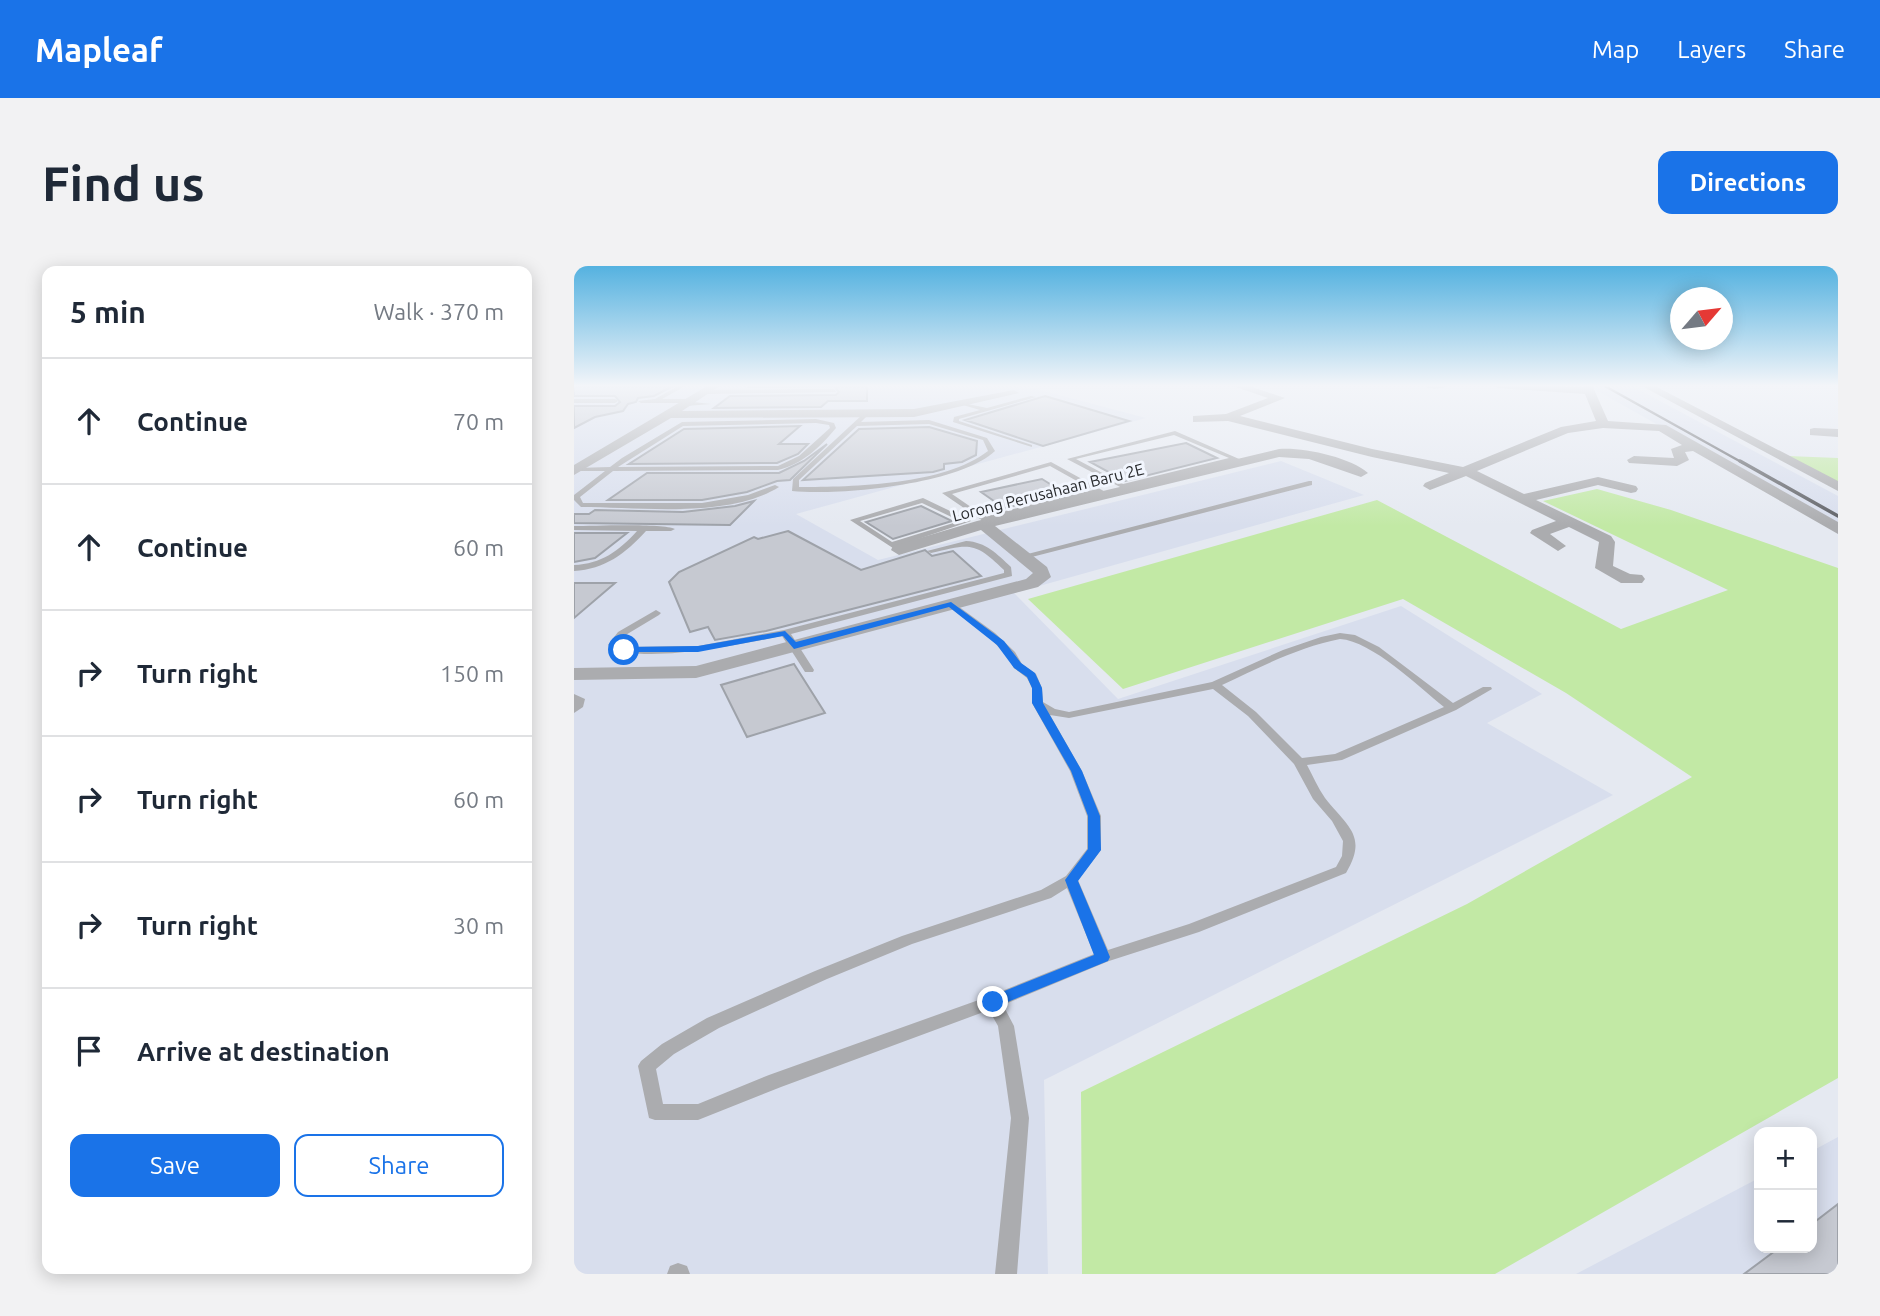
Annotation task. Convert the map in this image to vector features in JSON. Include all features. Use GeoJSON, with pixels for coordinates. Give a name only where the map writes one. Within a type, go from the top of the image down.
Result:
{"type":"FeatureCollection","features":[{"type":"Feature","properties":{"kind":"street"},"geometry":{"type":"LineString","coordinates":[[576,470],[640,432]]}},
{"type":"Feature","properties":{"kind":"street"},"geometry":{"type":"LineString","coordinates":[[1288,432],[1465,472],[1605,538],[1607,542],[1604,568],[1627,579],[1636,579]]}},
{"type":"Feature","properties":{"kind":"street"},"geometry":{"type":"LineString","coordinates":[[1430,486],[1560,432]]}},
{"type":"Feature","properties":{"kind":"street"},"geometry":{"type":"LineString","coordinates":[[1668,432],[1838,529]]}},
{"type":"Feature","properties":{"kind":"street"},"geometry":{"type":"LineString","coordinates":[[1734,432],[1838,487]]}},
{"type":"Feature","properties":{"kind":"street"},"geometry":{"type":"LineString","coordinates":[[1634,460],[1677,463],[1682,460],[1677,449],[1693,447]]}},
{"type":"Feature","properties":{"kind":"street","name":"Lorong Perusahaan Baru 2E"},"geometry":{"type":"LineString","coordinates":[[895,547],[1239,460],[1289,452],[1338,463]]}},
{"type":"Feature","properties":{"kind":"street"},"geometry":{"type":"LineString","coordinates":[[1338,463],[1372,453]]}},
{"type":"Feature","properties":{"kind":"street"},"geometry":{"type":"LineString","coordinates":[[1338,463],[1361,473]]}},
{"type":"Feature","properties":{"kind":"street"},"geometry":{"type":"LineString","coordinates":[[1525,498],[1598,481],[1632,489]]}},
{"type":"Feature","properties":{"kind":"street"},"geometry":{"type":"LineString","coordinates":[[1558,546],[1538,533],[1571,522]]}},
{"type":"Feature","properties":{"kind":"street"},"geometry":{"type":"LineString","coordinates":[[574,674],[696,672],[790,640],[951,604],[1032,583],[1042,577],[1041,571],[983,524]]}},
{"type":"Feature","properties":{"kind":"lane"},"geometry":{"type":"LineString","coordinates":[[670,432],[576,497],[581,505],[706,507],[742,499],[775,487]]}},
{"type":"Feature","properties":{"kind":"lane"},"geometry":{"type":"LineString","coordinates":[[576,470],[778,468],[794,463],[828,432]]}},
{"type":"Feature","properties":{"kind":"lane"},"geometry":{"type":"LineString","coordinates":[[846,432],[795,480],[795,489],[871,487],[978,464],[992,451],[985,439],[962,432]]}},
{"type":"Feature","properties":{"kind":"lane"},"geometry":{"type":"LineString","coordinates":[[990,432],[1030,446]]}},
{"type":"Feature","properties":{"kind":"lane"},"geometry":{"type":"LineString","coordinates":[[1175,433],[1239,460],[1122,485],[1070,458],[1175,433]]}},
{"type":"Feature","properties":{"kind":"lane"},"geometry":{"type":"LineString","coordinates":[[1051,464],[1104,493],[984,519],[946,493],[1051,464]]}},
{"type":"Feature","properties":{"kind":"lane"},"geometry":{"type":"LineString","coordinates":[[1024,556],[1309,483]]}},
{"type":"Feature","properties":{"kind":"lane"},"geometry":{"type":"LineString","coordinates":[[923,500],[967,521],[929,533],[895,547],[854,520],[923,500]]}},
{"type":"Feature","properties":{"kind":"lane"},"geometry":{"type":"LineString","coordinates":[[574,528],[671,528]]}},
{"type":"Feature","properties":{"kind":"lane"},"geometry":{"type":"LineString","coordinates":[[574,568],[592,568],[606,563],[644,528]]}},
{"type":"Feature","properties":{"kind":"lane"},"geometry":{"type":"LineString","coordinates":[[656,613],[621,634],[613,645],[624,650],[698,649],[790,640],[1009,574],[1008,569],[980,543],[971,542],[931,551]]}},
{"type":"Feature","properties":{"kind":"lane"},"geometry":{"type":"LineString","coordinates":[[951,604],[992,635],[1011,654],[1018,666],[1032,676],[1037,688],[1038,703],[1076,771],[1094,816],[1094,850],[1071,880],[1046,894],[907,940],[702,1029],[668,1049],[647,1066],[655,1112],[698,1112],[775,1081],[993,1002],[1102,957],[1194,928],[1341,870],[1349,856],[1350,841],[1337,819],[1319,799],[1299,762],[1252,714],[1215,685]]}},
{"type":"Feature","properties":{"kind":"lane"},"geometry":{"type":"LineString","coordinates":[[1038,703],[1052,712],[1069,715],[1215,685],[1262,661],[1343,636],[1352,637],[1383,655],[1452,708]]}},
{"type":"Feature","properties":{"kind":"lane"},"geometry":{"type":"LineString","coordinates":[[790,640],[809,670]]}},
{"type":"Feature","properties":{"kind":"lane"},"geometry":{"type":"LineString","coordinates":[[1299,762],[1338,757],[1452,708],[1488,689]]}},
{"type":"Feature","properties":{"kind":"lane"},"geometry":{"type":"LineString","coordinates":[[574,697],[580,699],[574,710]]}},
{"type":"Feature","properties":{"kind":"lane"},"geometry":{"type":"LineString","coordinates":[[1071,880],[1102,957]]}},
{"type":"Feature","properties":{"kind":"lane"},"geometry":{"type":"LineString","coordinates":[[993,1002],[1006,1026],[1020,1118],[1006,1274]]}},
{"type":"Feature","properties":{"kind":"shaded area"},"geometry":{"type":"Polygon","coordinates":[[[574,432],[1095,432],[796,514],[878,560],[1281,461],[1364,495],[1014,593],[1118,699],[1401,606],[1542,694],[1487,723],[1613,795],[1044,1080],[1048,1274],[574,1274],[574,432]]]}},
{"type":"Feature","properties":{"kind":"shaded area"},"geometry":{"type":"Polygon","coordinates":[[[1671,432],[1718,432],[1838,496],[1838,526],[1671,432]]]}},
{"type":"Feature","properties":{"kind":"shaded area"},"geometry":{"type":"Polygon","coordinates":[[[1838,1137],[1838,1274],[1576,1274],[1754,1181],[1754,1253],[1817,1253],[1817,1148],[1838,1137]]]}},
{"type":"Feature","properties":{"kind":"green space"},"geometry":{"type":"Polygon","coordinates":[[[1788,456],[1838,458],[1838,482],[1788,456]]]}},
{"type":"Feature","properties":{"kind":"green space"},"geometry":{"type":"Polygon","coordinates":[[[1597,489],[1671,510],[1838,568],[1838,1078],[1495,1274],[1082,1274],[1081,1092],[1467,904],[1692,777],[1566,693],[1403,599],[1123,689],[1028,599],[1377,500],[1621,629],[1728,590],[1543,501],[1597,489]]]}},
{"type":"Feature","properties":{"kind":"building"},"geometry":{"type":"Polygon","coordinates":[[[679,432],[793,432],[779,444],[808,444],[798,454],[777,463],[629,464],[679,432]]]}},
{"type":"Feature","properties":{"kind":"building"},"geometry":{"type":"Polygon","coordinates":[[[856,432],[946,432],[977,441],[976,455],[962,462],[944,464],[944,469],[933,472],[803,480],[856,432]]]}},
{"type":"Feature","properties":{"kind":"building"},"geometry":{"type":"Polygon","coordinates":[[[1001,432],[1091,432],[1043,446],[1001,432]]]}},
{"type":"Feature","properties":{"kind":"building"},"geometry":{"type":"Polygon","coordinates":[[[1186,443],[1217,458],[1125,481],[1090,462],[1186,443]]]}},
{"type":"Feature","properties":{"kind":"building"},"geometry":{"type":"Polygon","coordinates":[[[827,444],[790,480],[777,481],[747,492],[702,500],[608,500],[647,473],[779,473],[804,461],[827,444]]]}},
{"type":"Feature","properties":{"kind":"building"},"geometry":{"type":"Polygon","coordinates":[[[1042,479],[1066,494],[1004,508],[981,492],[1042,479]]]}},
{"type":"Feature","properties":{"kind":"building"},"geometry":{"type":"Polygon","coordinates":[[[754,501],[730,525],[574,523],[574,514],[589,514],[595,510],[683,512],[754,501]]]}},
{"type":"Feature","properties":{"kind":"building"},"geometry":{"type":"Polygon","coordinates":[[[921,506],[952,521],[893,539],[866,522],[921,506]]]}},
{"type":"Feature","properties":{"kind":"building"},"geometry":{"type":"Polygon","coordinates":[[[788,531],[861,570],[925,550],[932,556],[953,551],[981,576],[766,631],[715,640],[708,627],[690,632],[669,582],[679,572],[754,537],[758,539],[788,531]]]}},
{"type":"Feature","properties":{"kind":"building"},"geometry":{"type":"Polygon","coordinates":[[[574,533],[627,533],[595,558],[574,562],[574,533]]]}},
{"type":"Feature","properties":{"kind":"building"},"geometry":{"type":"Polygon","coordinates":[[[574,583],[615,583],[574,618],[574,583]]]}},
{"type":"Feature","properties":{"kind":"building"},"geometry":{"type":"Polygon","coordinates":[[[794,664],[825,713],[747,737],[721,685],[794,664]]]}},
{"type":"Feature","properties":{"kind":"building"},"geometry":{"type":"Polygon","coordinates":[[[1838,1204],[1838,1274],[1744,1274],[1772,1253],[1817,1253],[1817,1220],[1838,1204]]]}},
{"type":"Feature","properties":{"kind":"railway"},"geometry":{"type":"LineString","coordinates":[[1687,432],[1743,463]]}},
{"type":"Feature","properties":{"kind":"railway"},"geometry":{"type":"LineString","coordinates":[[1740,461],[1838,516]]}},
{"type":"Feature","properties":{"kind":"route"},"geometry":{"type":"LineString","coordinates":[[624,650],[698,649],[785,633],[794,646],[951,604],[992,635],[1011,654],[1018,666],[1032,676],[1037,688],[1038,703],[1076,771],[1094,816],[1094,850],[1071,880],[1102,957],[993,1002]]}}]}
